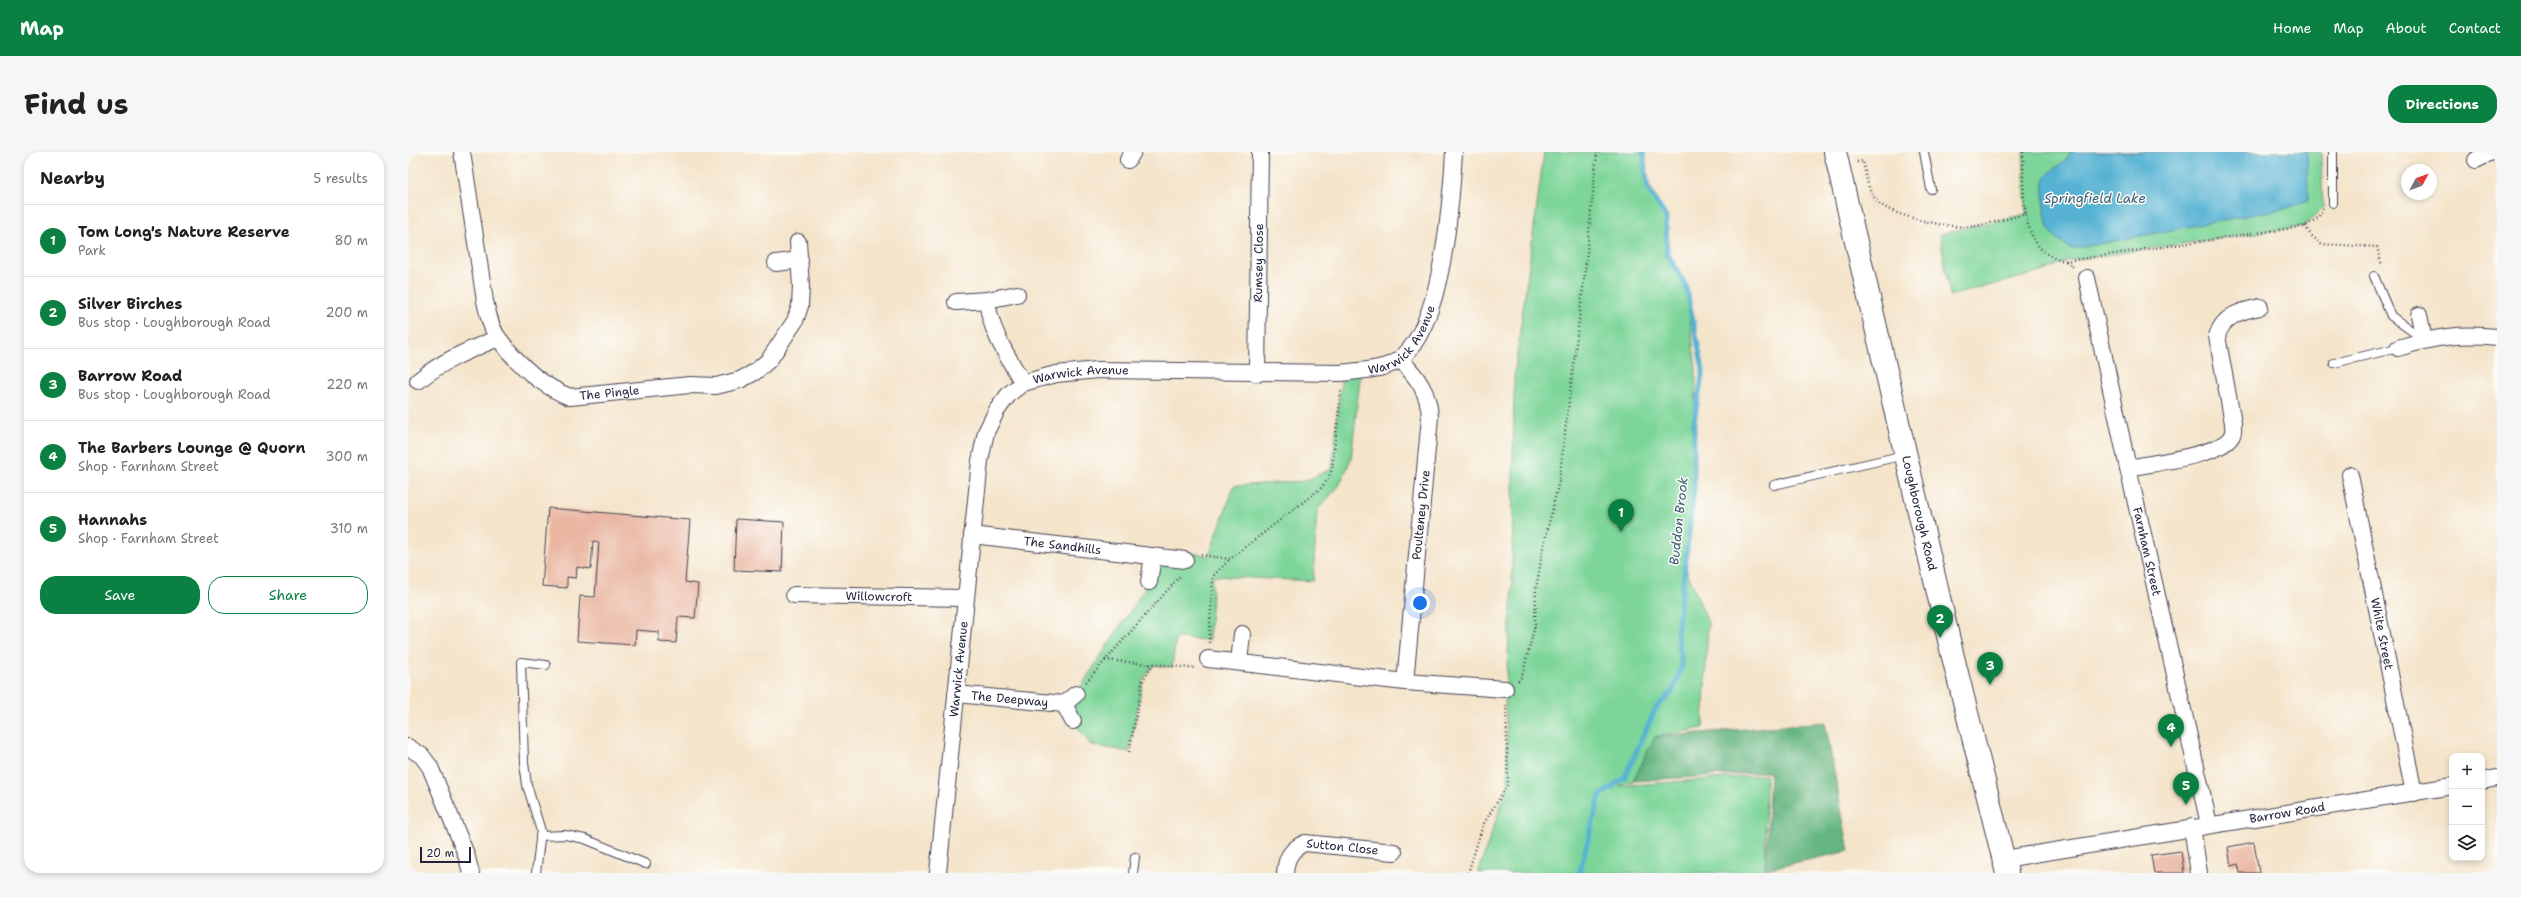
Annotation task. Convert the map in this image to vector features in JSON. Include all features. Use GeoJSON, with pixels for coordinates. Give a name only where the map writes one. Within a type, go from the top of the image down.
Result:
{"type":"FeatureCollection","features":[{"type":"Feature","properties":{"kind":"street","name":"The Pingle"},"geometry":{"type":"LineString","coordinates":[[462,152],[485,301],[498,338],[539,380],[552,390],[570,397],[690,385],[716,386],[740,380],[755,372],[769,360],[795,321],[800,306],[800,260],[798,242]]}},
{"type":"Feature","properties":{"kind":"street","name":"Rumsey Close"},"geometry":{"type":"LineString","coordinates":[[1257,374],[1260,152]]}},
{"type":"Feature","properties":{"kind":"street","name":"Warwick Avenue"},"geometry":{"type":"LineString","coordinates":[[938,873],[964,598],[980,461],[986,432],[1001,405],[1009,394],[1023,383],[1056,374],[1098,370],[1257,374],[1342,373],[1381,368],[1400,359],[1412,346],[1423,329],[1438,279],[1451,201],[1454,152]]}},
{"type":"Feature","properties":{"kind":"street"},"geometry":{"type":"LineString","coordinates":[[2476,160],[2491,152]]}},
{"type":"Feature","properties":{"kind":"street","name":"Loughborough Road"},"geometry":{"type":"LineString","coordinates":[[1836,159],[1905,455],[2006,866]]}},
{"type":"Feature","properties":{"kind":"street"},"geometry":{"type":"LineString","coordinates":[[776,263],[800,260]]}},
{"type":"Feature","properties":{"kind":"street","name":"Farnham Street"},"geometry":{"type":"LineString","coordinates":[[2088,278],[2128,468],[2209,824]]}},
{"type":"Feature","properties":{"kind":"street"},"geometry":{"type":"LineString","coordinates":[[956,302],[987,300],[1017,294]]}},
{"type":"Feature","properties":{"kind":"street"},"geometry":{"type":"LineString","coordinates":[[987,300],[988,315],[995,332],[1023,383]]}},
{"type":"Feature","properties":{"kind":"street"},"geometry":{"type":"LineString","coordinates":[[2128,468],[2210,451],[2224,444],[2232,435],[2233,423],[2217,336],[2220,325],[2229,318],[2241,311],[2260,307]]}},
{"type":"Feature","properties":{"kind":"street"},"geometry":{"type":"LineString","coordinates":[[2419,315],[2424,340]]}},
{"type":"Feature","properties":{"kind":"street"},"geometry":{"type":"LineString","coordinates":[[2398,348],[2424,340],[2467,334],[2497,337]]}},
{"type":"Feature","properties":{"kind":"street"},"geometry":{"type":"LineString","coordinates":[[418,381],[436,367],[457,355],[498,338]]}},
{"type":"Feature","properties":{"kind":"street","name":"Poulteney Drive"},"geometry":{"type":"LineString","coordinates":[[1400,359],[1424,388],[1430,402],[1430,418],[1404,682]]}},
{"type":"Feature","properties":{"kind":"street","name":"White Street"},"geometry":{"type":"LineString","coordinates":[[2350,475],[2414,793]]}},
{"type":"Feature","properties":{"kind":"street","name":"The Sandhills"},"geometry":{"type":"LineString","coordinates":[[972,535],[1185,560]]}},
{"type":"Feature","properties":{"kind":"street"},"geometry":{"type":"LineString","coordinates":[[1149,582],[1153,556]]}},
{"type":"Feature","properties":{"kind":"street","name":"Willowcroft"},"geometry":{"type":"LineString","coordinates":[[794,594],[964,598]]}},
{"type":"Feature","properties":{"kind":"street"},"geometry":{"type":"LineString","coordinates":[[1239,662],[1242,634]]}},
{"type":"Feature","properties":{"kind":"street"},"geometry":{"type":"LineString","coordinates":[[1208,659],[1404,682],[1505,690]]}},
{"type":"Feature","properties":{"kind":"street","name":"The Deepway"},"geometry":{"type":"LineString","coordinates":[[956,694],[1070,699],[1073,721]]}},
{"type":"Feature","properties":{"kind":"street"},"geometry":{"type":"LineString","coordinates":[[408,747],[422,756],[430,767],[466,854],[471,873]]}},
{"type":"Feature","properties":{"kind":"street"},"geometry":{"type":"LineString","coordinates":[[2485,780],[2497,778]]}},
{"type":"Feature","properties":{"kind":"street","name":"Barrow Road"},"geometry":{"type":"LineString","coordinates":[[2006,866],[2192,827],[2449,787]]}},
{"type":"Feature","properties":{"kind":"street"},"geometry":{"type":"LineString","coordinates":[[2192,827],[2199,873]]}},
{"type":"Feature","properties":{"kind":"street","name":"Sutton Close"},"geometry":{"type":"LineString","coordinates":[[1285,873],[1286,861],[1290,854],[1297,847],[1305,843],[1394,852]]}},
{"type":"Feature","properties":{"kind":"lane"},"geometry":{"type":"LineString","coordinates":[[1924,152],[1931,189]]}},
{"type":"Feature","properties":{"kind":"lane"},"geometry":{"type":"LineString","coordinates":[[2333,152],[2333,203]]}},
{"type":"Feature","properties":{"kind":"lane"},"geometry":{"type":"LineString","coordinates":[[2374,276],[2391,316],[2424,340]]}},
{"type":"Feature","properties":{"kind":"lane"},"geometry":{"type":"LineString","coordinates":[[2334,363],[2398,348]]}},
{"type":"Feature","properties":{"kind":"lane"},"geometry":{"type":"LineString","coordinates":[[1774,485],[1905,455]]}},
{"type":"Feature","properties":{"kind":"lane"},"geometry":{"type":"LineString","coordinates":[[536,873],[540,836],[524,764],[521,662],[546,665]]}},
{"type":"Feature","properties":{"kind":"lane"},"geometry":{"type":"LineString","coordinates":[[540,836],[566,834],[585,839],[646,864]]}},
{"type":"Feature","properties":{"kind":"lane"},"geometry":{"type":"LineString","coordinates":[[1133,873],[1135,857]]}},
{"type":"Feature","properties":{"kind":"path"},"geometry":{"type":"LineString","coordinates":[[1468,873],[1483,825],[1508,784],[1505,690],[1522,676],[1534,626],[1536,589],[1559,481],[1585,272],[1597,152]]}},
{"type":"Feature","properties":{"kind":"path"},"geometry":{"type":"LineString","coordinates":[[2023,152],[2026,214],[2033,242],[2043,253],[2054,260],[2066,261],[2305,226],[2318,218],[2323,208],[2323,200]]}},
{"type":"Feature","properties":{"kind":"path"},"geometry":{"type":"LineString","coordinates":[[1836,159],[1863,161],[1867,184],[1879,203],[1912,219],[1950,225],[1974,226],[2026,214]]}},
{"type":"Feature","properties":{"kind":"path"},"geometry":{"type":"LineString","coordinates":[[1105,660],[1192,668],[1208,659],[1213,576],[1230,559],[1321,488],[1328,479],[1332,469],[1342,373]]}},
{"type":"Feature","properties":{"kind":"path"},"geometry":{"type":"LineString","coordinates":[[1070,699],[1183,573],[1186,552],[1230,559]]}},
{"type":"Feature","properties":{"kind":"path"},"geometry":{"type":"LineString","coordinates":[[1129,752],[1143,680],[1154,665]]}},
{"type":"Feature","properties":{"kind":"green space"},"geometry":{"type":"Polygon","coordinates":[[[1544,152],[1643,152],[1647,180],[1666,217],[1667,253],[1686,286],[1696,370],[1693,498],[1685,566],[1708,623],[1703,728],[1655,737],[1633,781],[1619,786],[1766,775],[1765,873],[1478,873],[1508,784],[1505,695],[1512,593],[1514,377],[1544,152]]]}},
{"type":"Feature","properties":{"kind":"green space"},"geometry":{"type":"Polygon","coordinates":[[[2023,152],[2321,152],[2323,208],[2305,226],[2066,261],[2045,271],[1950,296],[1940,234],[2026,214],[2023,152]]]}},
{"type":"Feature","properties":{"kind":"green space"},"geometry":{"type":"Polygon","coordinates":[[[1361,370],[1351,459],[1339,486],[1317,510],[1313,581],[1213,576],[1209,640],[1176,638],[1172,667],[1153,665],[1143,680],[1129,752],[1091,745],[1073,721],[1064,704],[1076,694],[1149,582],[1153,556],[1186,552],[1209,556],[1234,486],[1304,481],[1332,469],[1342,373],[1361,370]]]}},
{"type":"Feature","properties":{"kind":"green space"},"geometry":{"type":"Polygon","coordinates":[[[1825,722],[1849,851],[1766,869],[1770,772],[1633,781],[1655,737],[1825,722]]]}},
{"type":"Feature","properties":{"kind":"water","name":"Springfield Lake"},"geometry":{"type":"Polygon","coordinates":[[[2071,152],[2307,152],[2308,200],[2287,208],[2072,249],[2059,240],[2049,229],[2045,212],[2044,195],[2045,178],[2065,160],[2071,152]]]}},
{"type":"Feature","properties":{"kind":"building"},"geometry":{"type":"Polygon","coordinates":[[[548,508],[690,520],[685,582],[698,584],[695,618],[678,617],[676,643],[659,642],[659,632],[636,630],[635,645],[577,641],[580,596],[595,597],[599,542],[593,541],[591,569],[577,567],[576,578],[567,577],[567,588],[542,586],[548,508]]]}},
{"type":"Feature","properties":{"kind":"building"},"geometry":{"type":"Polygon","coordinates":[[[736,519],[784,522],[782,572],[734,570],[736,519]]]}},
{"type":"Feature","properties":{"kind":"building"},"geometry":{"type":"Polygon","coordinates":[[[2254,842],[2259,873],[2240,873],[2238,864],[2231,866],[2228,847],[2254,842]]]}},
{"type":"Feature","properties":{"kind":"building"},"geometry":{"type":"Polygon","coordinates":[[[2181,851],[2184,873],[2154,873],[2151,855],[2181,851]]]}},
{"type":"Feature","properties":{"kind":"waterway","name":"Buddon Brook"},"geometry":{"type":"LineString","coordinates":[[1579,873],[1600,796],[1625,777],[1656,708],[1673,691],[1682,665],[1677,634],[1694,490],[1694,422],[1703,370],[1686,286],[1667,253],[1666,217],[1648,189],[1643,152]]}},
{"type":"Feature","properties":{"kind":"place","name":"Tom Long's Nature Reserve"},"geometry":{"type":"Point","coordinates":[1621,532]}},
{"type":"Feature","properties":{"kind":"place","name":"Silver Birches"},"geometry":{"type":"Point","coordinates":[1940,638]}},
{"type":"Feature","properties":{"kind":"place","name":"Barrow Road"},"geometry":{"type":"Point","coordinates":[1990,685]}},
{"type":"Feature","properties":{"kind":"place","name":"The Barbers Lounge @ Quorn"},"geometry":{"type":"Point","coordinates":[2171,747]}},
{"type":"Feature","properties":{"kind":"place","name":"Hannahs"},"geometry":{"type":"Point","coordinates":[2186,805]}}]}
